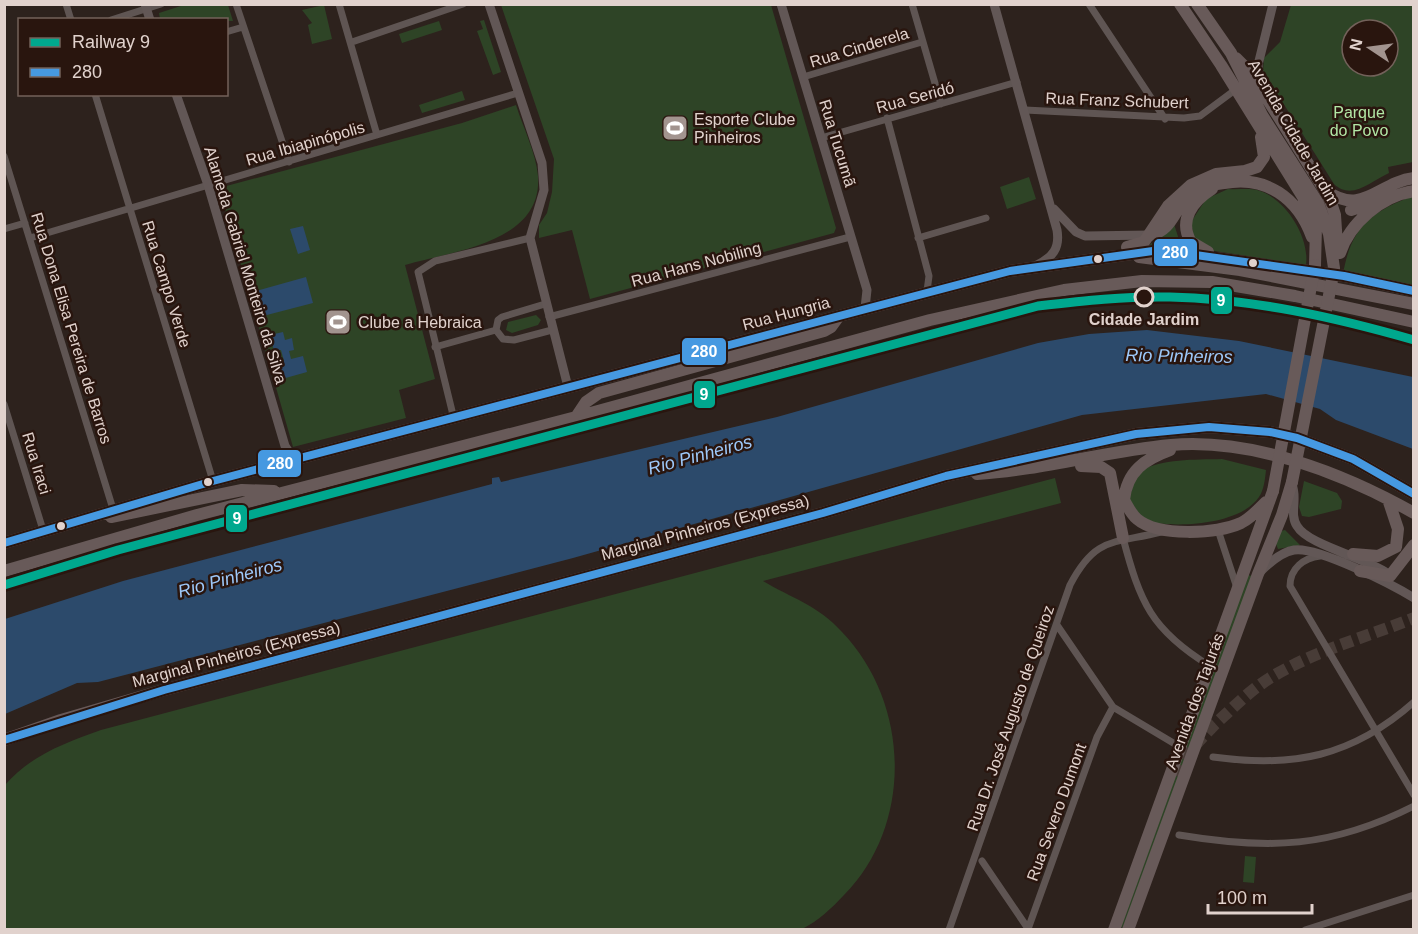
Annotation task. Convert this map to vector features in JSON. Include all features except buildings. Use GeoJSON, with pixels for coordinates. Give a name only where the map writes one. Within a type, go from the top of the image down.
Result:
{"type":"FeatureCollection","features":[{"type":"Feature","properties":{"kind":"highway","name":"Avenida Cidade Jardim"},"geometry":{"type":"LineString","coordinates":[[1180,4],[1303,196],[1316,227],[1315,265],[1272,494]]}},
{"type":"Feature","properties":{"kind":"highway"},"geometry":{"type":"LineString","coordinates":[[1187,4],[1298,183],[1303,196]]}},
{"type":"Feature","properties":{"kind":"highway","name":"Avenida Cidade Jardim"},"geometry":{"type":"LineString","coordinates":[[1197,4],[1231,53],[1262,115],[1318,203],[1329,234],[1334,269]]}},
{"type":"Feature","properties":{"kind":"highway","name":"Avenida Cidade Jardim"},"geometry":{"type":"LineString","coordinates":[[1231,53],[1244,65],[1266,96],[1332,205],[1337,228],[1334,269]]}},
{"type":"Feature","properties":{"kind":"highway"},"geometry":{"type":"LineString","coordinates":[[1231,53],[1322,191],[1340,200],[1357,201],[1393,182],[1413,178]]}},
{"type":"Feature","properties":{"kind":"highway"},"geometry":{"type":"LineString","coordinates":[[1092,258],[1138,245],[1150,235],[1168,206],[1191,184],[1216,174],[1245,171],[1261,164],[1264,151],[1259,127]]}},
{"type":"Feature","properties":{"kind":"highway"},"geometry":{"type":"LineString","coordinates":[[1150,235],[1165,230],[1184,199],[1194,191],[1222,183],[1245,180],[1259,182],[1280,192],[1302,216],[1317,251]]}},
{"type":"Feature","properties":{"kind":"highway"},"geometry":{"type":"LineString","coordinates":[[1220,257],[1191,242],[1186,222],[1188,214],[1198,199],[1222,183]]}},
{"type":"Feature","properties":{"kind":"highway"},"geometry":{"type":"LineString","coordinates":[[1351,210],[1364,207],[1393,190],[1413,184]]}},
{"type":"Feature","properties":{"kind":"highway"},"geometry":{"type":"LineString","coordinates":[[1334,269],[1343,243],[1355,225],[1397,196],[1413,191]]}},
{"type":"Feature","properties":{"kind":"highway"},"geometry":{"type":"LineString","coordinates":[[1092,258],[1160,250],[1220,257],[1410,289]]}},
{"type":"Feature","properties":{"kind":"highway"},"geometry":{"type":"LineString","coordinates":[[1123,255],[1240,270],[1413,304]]}},
{"type":"Feature","properties":{"kind":"highway","name":"Rua Hungria"},"geometry":{"type":"LineString","coordinates":[[4,543],[213,481],[453,419],[927,291],[1029,268],[1092,258]]}},
{"type":"Feature","properties":{"kind":"highway","name":"Avenida dos Tajurás"},"geometry":{"type":"LineString","coordinates":[[1128,930],[1292,483],[1334,269]]}},
{"type":"Feature","properties":{"kind":"highway"},"geometry":{"type":"LineString","coordinates":[[4,571],[287,491],[576,417],[930,320],[1034,296],[1113,283],[1174,280],[1212,282],[1252,287],[1413,322]]}},
{"type":"Feature","properties":{"kind":"highway"},"geometry":{"type":"LineString","coordinates":[[1361,310],[1380,308],[1413,315]]}},
{"type":"Feature","properties":{"kind":"highway"},"geometry":{"type":"LineString","coordinates":[[576,417],[586,402],[599,393],[824,331],[831,327],[839,316]]}},
{"type":"Feature","properties":{"kind":"highway","name":"Marginal Pinheiros (Expressa)"},"geometry":{"type":"LineString","coordinates":[[4,741],[61,720],[164,690],[824,513],[946,476],[1136,434],[1209,427],[1270,432],[1323,446],[1353,459],[1413,494]]}},
{"type":"Feature","properties":{"kind":"highway"},"geometry":{"type":"LineString","coordinates":[[1040,467],[1154,447],[1186,445],[1259,452],[1314,469],[1388,499],[1413,513]]}},
{"type":"Feature","properties":{"kind":"highway"},"geometry":{"type":"LineString","coordinates":[[1123,538],[1126,524],[1124,500],[1128,482],[1141,464],[1186,445]]}},
{"type":"Feature","properties":{"kind":"highway"},"geometry":{"type":"LineString","coordinates":[[946,476],[1040,467],[1095,466],[1107,470],[1112,478],[1123,538]]}},
{"type":"Feature","properties":{"kind":"highway"},"geometry":{"type":"LineString","coordinates":[[87,517],[119,515],[242,490],[287,491]]}},
{"type":"Feature","properties":{"kind":"highway"},"geometry":{"type":"LineString","coordinates":[[1124,500],[1136,519],[1166,531],[1218,530],[1243,522],[1272,494]]}},
{"type":"Feature","properties":{"kind":"highway","name":"Avenida dos Tajurás"},"geometry":{"type":"LineString","coordinates":[[1114,930],[1272,494]]}},
{"type":"Feature","properties":{"kind":"highway"},"geometry":{"type":"LineString","coordinates":[[1353,554],[1378,556],[1396,547],[1398,529],[1388,499]]}},
{"type":"Feature","properties":{"kind":"highway"},"geometry":{"type":"LineString","coordinates":[[1360,571],[1390,576],[1413,545]]}},
{"type":"Feature","properties":{"kind":"street"},"geometry":{"type":"LineString","coordinates":[[116,18],[145,7],[161,4]]}},
{"type":"Feature","properties":{"kind":"street"},"geometry":{"type":"LineString","coordinates":[[236,4],[289,162]]}},
{"type":"Feature","properties":{"kind":"street"},"geometry":{"type":"LineString","coordinates":[[339,4],[352,42],[377,135]]}},
{"type":"Feature","properties":{"kind":"street"},"geometry":{"type":"LineString","coordinates":[[352,42],[463,4]]}},
{"type":"Feature","properties":{"kind":"street"},"geometry":{"type":"LineString","coordinates":[[489,4],[534,137],[544,178],[542,201],[530,238],[568,387]]}},
{"type":"Feature","properties":{"kind":"street","name":"Rua Tucumã"},"geometry":{"type":"LineString","coordinates":[[780,4],[867,290],[865,308]]}},
{"type":"Feature","properties":{"kind":"street"},"geometry":{"type":"LineString","coordinates":[[994,4],[1054,209],[1059,238],[1057,249],[1047,259],[1029,268]]}},
{"type":"Feature","properties":{"kind":"street"},"geometry":{"type":"LineString","coordinates":[[1089,4],[1165,119]]}},
{"type":"Feature","properties":{"kind":"street"},"geometry":{"type":"LineString","coordinates":[[1266,96],[1259,79],[1258,65],[1273,4]]}},
{"type":"Feature","properties":{"kind":"street"},"geometry":{"type":"LineString","coordinates":[[915,5],[922,42],[941,104]]}},
{"type":"Feature","properties":{"kind":"street"},"geometry":{"type":"LineString","coordinates":[[228,31],[243,27]]}},
{"type":"Feature","properties":{"kind":"street","name":"Rua Cinderela"},"geometry":{"type":"LineString","coordinates":[[803,77],[922,42]]}},
{"type":"Feature","properties":{"kind":"street","name":"Rua Seridó"},"geometry":{"type":"LineString","coordinates":[[821,138],[1017,82]]}},
{"type":"Feature","properties":{"kind":"street","name":"Rua Franz Schubert"},"geometry":{"type":"LineString","coordinates":[[1025,111],[1165,119],[1200,116],[1235,90]]}},
{"type":"Feature","properties":{"kind":"street","name":"Rua Ibiapinópolis"},"geometry":{"type":"LineString","coordinates":[[30,238],[518,93]]}},
{"type":"Feature","properties":{"kind":"street","name":"Rua Campo Verde"},"geometry":{"type":"LineString","coordinates":[[95,96],[213,481]]}},
{"type":"Feature","properties":{"kind":"street","name":"Alameda Gabriel Monteiro da Silva"},"geometry":{"type":"LineString","coordinates":[[177,96],[208,185],[285,446],[294,460]]}},
{"type":"Feature","properties":{"kind":"street"},"geometry":{"type":"LineString","coordinates":[[887,118],[930,280],[927,291]]}},
{"type":"Feature","properties":{"kind":"street","name":"Rua Dona Elisa Pereira de Barros"},"geometry":{"type":"LineString","coordinates":[[4,156],[113,509]]}},
{"type":"Feature","properties":{"kind":"street"},"geometry":{"type":"LineString","coordinates":[[1054,209],[1068,225],[1085,236],[1150,235]]}},
{"type":"Feature","properties":{"kind":"street"},"geometry":{"type":"LineString","coordinates":[[918,238],[986,218]]}},
{"type":"Feature","properties":{"kind":"street"},"geometry":{"type":"LineString","coordinates":[[4,229],[25,223]]}},
{"type":"Feature","properties":{"kind":"street","name":"Rua Hans Nobiling"},"geometry":{"type":"LineString","coordinates":[[549,317],[850,237]]}},
{"type":"Feature","properties":{"kind":"street"},"geometry":{"type":"LineString","coordinates":[[453,419],[417,277],[420,268],[435,261],[530,238]]}},
{"type":"Feature","properties":{"kind":"street"},"geometry":{"type":"LineString","coordinates":[[867,290],[883,303]]}},
{"type":"Feature","properties":{"kind":"street"},"geometry":{"type":"LineString","coordinates":[[435,347],[496,330],[502,317],[545,304]]}},
{"type":"Feature","properties":{"kind":"street"},"geometry":{"type":"LineString","coordinates":[[496,330],[503,339],[514,340],[552,330]]}},
{"type":"Feature","properties":{"kind":"street","name":"Rua Iraci"},"geometry":{"type":"LineString","coordinates":[[4,404],[43,530]]}},
{"type":"Feature","properties":{"kind":"street"},"geometry":{"type":"LineString","coordinates":[[280,463],[285,446]]}},
{"type":"Feature","properties":{"kind":"street"},"geometry":{"type":"LineString","coordinates":[[1292,483],[1294,521],[1302,532],[1315,541],[1353,554],[1390,576],[1402,591]]}},
{"type":"Feature","properties":{"kind":"street"},"geometry":{"type":"LineString","coordinates":[[1218,530],[1237,590]]}},
{"type":"Feature","properties":{"kind":"street","name":"Rua Dr. José Augusto de Queiroz"},"geometry":{"type":"LineString","coordinates":[[949,930],[1078,571],[1095,552],[1123,538],[1166,531]]}},
{"type":"Feature","properties":{"kind":"street"},"geometry":{"type":"LineString","coordinates":[[1123,538],[1132,574],[1150,615],[1184,650],[1210,666]]}},
{"type":"Feature","properties":{"kind":"street"},"geometry":{"type":"LineString","coordinates":[[1258,574],[1279,556],[1294,550],[1323,555],[1413,598]]}},
{"type":"Feature","properties":{"kind":"street"},"geometry":{"type":"LineString","coordinates":[[1323,555],[1306,559],[1300,563],[1291,578],[1290,586],[1413,795]]}},
{"type":"Feature","properties":{"kind":"street"},"geometry":{"type":"LineString","coordinates":[[1057,625],[1113,706],[1180,747]]}},
{"type":"Feature","properties":{"kind":"street"},"geometry":{"type":"LineString","coordinates":[[1213,757],[1278,763],[1345,747],[1375,732],[1413,702]]}},
{"type":"Feature","properties":{"kind":"street","name":"Rua Severo Dumont"},"geometry":{"type":"LineString","coordinates":[[1028,929],[1097,737],[1113,706]]}},
{"type":"Feature","properties":{"kind":"street"},"geometry":{"type":"LineString","coordinates":[[1179,835],[1237,844],[1300,843],[1362,830],[1413,806]]}},
{"type":"Feature","properties":{"kind":"street"},"geometry":{"type":"LineString","coordinates":[[982,861],[1028,929]]}},
{"type":"Feature","properties":{"kind":"street"},"geometry":{"type":"LineString","coordinates":[[1305,930],[1413,895]]}},
{"type":"Feature","properties":{"kind":"green space"},"geometry":{"type":"Polygon","coordinates":[[[187,4],[228,5],[233,21],[228,21],[228,18],[160,18],[159,13],[187,4]]]}},
{"type":"Feature","properties":{"kind":"green space"},"geometry":{"type":"Polygon","coordinates":[[[324,5],[332,39],[312,44],[308,25],[312,23],[302,10],[324,5]]]}},
{"type":"Feature","properties":{"kind":"green space","name":"Esporte Clube Pinheiros"},"geometry":{"type":"Polygon","coordinates":[[[501,5],[771,5],[836,228],[834,233],[590,299],[572,230],[539,238],[539,225],[547,213],[552,192],[554,159],[501,5]]]}},
{"type":"Feature","properties":{"kind":"green space","name":"Parque do Povo"},"geometry":{"type":"Polygon","coordinates":[[[1291,5],[1413,5],[1413,162],[1388,167],[1389,173],[1362,188],[1348,191],[1341,189],[1334,184],[1263,71],[1264,58],[1280,42],[1291,5]]]}},
{"type":"Feature","properties":{"kind":"green space"},"geometry":{"type":"Polygon","coordinates":[[[484,20],[501,72],[493,75],[477,31],[483,29],[480,21],[484,20]]]}},
{"type":"Feature","properties":{"kind":"green space"},"geometry":{"type":"Polygon","coordinates":[[[439,21],[442,30],[402,43],[399,34],[439,21]]]}},
{"type":"Feature","properties":{"kind":"green space"},"geometry":{"type":"Polygon","coordinates":[[[462,91],[465,100],[422,113],[419,105],[462,91]]]}},
{"type":"Feature","properties":{"kind":"green space","name":"Clube a Hebraica"},"geometry":{"type":"Polygon","coordinates":[[[516,105],[532,149],[538,176],[536,198],[526,216],[511,230],[491,240],[405,265],[435,379],[399,390],[406,418],[293,447],[219,188],[462,123],[516,105]]]}},
{"type":"Feature","properties":{"kind":"green space"},"geometry":{"type":"Polygon","coordinates":[[[1029,177],[1036,199],[1007,209],[1000,187],[1029,177]]]}},
{"type":"Feature","properties":{"kind":"green space"},"geometry":{"type":"Polygon","coordinates":[[[1228,189],[1257,190],[1267,194],[1286,209],[1304,242],[1306,265],[1208,250],[1194,239],[1191,222],[1206,199],[1228,189]]]}},
{"type":"Feature","properties":{"kind":"green space"},"geometry":{"type":"Polygon","coordinates":[[[1413,196],[1413,285],[1343,274],[1351,245],[1365,224],[1385,208],[1413,196]]]}},
{"type":"Feature","properties":{"kind":"green space"},"geometry":{"type":"Polygon","coordinates":[[[1174,224],[1182,249],[1146,248],[1174,224]]]}},
{"type":"Feature","properties":{"kind":"green space"},"geometry":{"type":"Polygon","coordinates":[[[536,315],[541,320],[538,325],[512,333],[506,330],[508,322],[536,315]]]}},
{"type":"Feature","properties":{"kind":"green space"},"geometry":{"type":"Polygon","coordinates":[[[1222,459],[1266,470],[1259,497],[1250,507],[1237,514],[1222,519],[1188,524],[1157,523],[1144,521],[1129,499],[1137,472],[1147,467],[1179,461],[1222,459]]]}},
{"type":"Feature","properties":{"kind":"green space"},"geometry":{"type":"Polygon","coordinates":[[[1055,478],[1061,503],[763,581],[823,615],[842,632],[864,661],[881,693],[891,728],[895,763],[892,799],[883,834],[867,866],[844,895],[824,914],[802,929],[5,929],[5,785],[37,758],[62,745],[101,730],[1055,478]]]}},
{"type":"Feature","properties":{"kind":"green space"},"geometry":{"type":"Polygon","coordinates":[[[1304,481],[1337,493],[1342,501],[1341,509],[1309,517],[1302,516],[1299,507],[1304,481]]]}},
{"type":"Feature","properties":{"kind":"green space"},"geometry":{"type":"Polygon","coordinates":[[[1285,530],[1300,545],[1278,549],[1276,544],[1281,531],[1285,530]]]}},
{"type":"Feature","properties":{"kind":"green space"},"geometry":{"type":"Polygon","coordinates":[[[1248,575],[1252,576],[1124,928],[1120,927],[1248,575]]]}},
{"type":"Feature","properties":{"kind":"green space"},"geometry":{"type":"Polygon","coordinates":[[[1245,856],[1256,857],[1254,883],[1243,882],[1245,856]]]}},
{"type":"Feature","properties":{"kind":"water"},"geometry":{"type":"Polygon","coordinates":[[[303,226],[310,250],[298,254],[290,229],[303,226]]]}},
{"type":"Feature","properties":{"kind":"water"},"geometry":{"type":"Polygon","coordinates":[[[306,277],[313,303],[263,316],[256,291],[306,277]]]}},
{"type":"Feature","properties":{"kind":"water","name":"Rio Pinheiros"},"geometry":{"type":"Polygon","coordinates":[[[1147,330],[1239,341],[1413,377],[1413,449],[1336,420],[1320,409],[1266,394],[1082,415],[573,558],[98,682],[77,683],[5,714],[5,619],[123,581],[492,484],[492,478],[499,477],[501,482],[777,417],[1038,343],[1089,334],[1147,330]]]}},
{"type":"Feature","properties":{"kind":"water"},"geometry":{"type":"Polygon","coordinates":[[[283,332],[285,340],[292,338],[294,350],[289,351],[291,359],[303,356],[307,372],[282,379],[278,363],[284,361],[281,350],[274,351],[270,335],[283,332]]]}},
{"type":"Feature","properties":{"kind":"tunnel"},"geometry":{"type":"LineString","coordinates":[[1176,776],[1188,755],[1214,725],[1262,683],[1287,668],[1322,652],[1414,618]]}},
{"type":"Feature","properties":{"kind":"rail line","name":"9"},"geometry":{"type":"LineString","coordinates":[[4,585],[118,550],[1038,306],[1137,297],[1201,298],[1263,305],[1354,324],[1414,340]]}},
{"type":"Feature","properties":{"kind":"transit line","name":"280"},"geometry":{"type":"LineString","coordinates":[[4,543],[213,481],[1010,271],[1160,250],[1344,276],[1414,291]]}},
{"type":"Feature","properties":{"kind":"transit line","name":"280"},"geometry":{"type":"LineString","coordinates":[[4,740],[164,690],[823,513],[946,476],[1136,434],[1209,427],[1270,432],[1297,438],[1353,459],[1414,494]]}},
{"type":"Feature","properties":{"kind":"place","name":"Esporte Clube Pinheiros"},"geometry":{"type":"Point","coordinates":[675,128]}},
{"type":"Feature","properties":{"kind":"place","name":"Cidade Jardim"},"geometry":{"type":"Point","coordinates":[1144,297]}},
{"type":"Feature","properties":{"kind":"place","name":"Clube a Hebraica"},"geometry":{"type":"Point","coordinates":[338,322]}}]}
